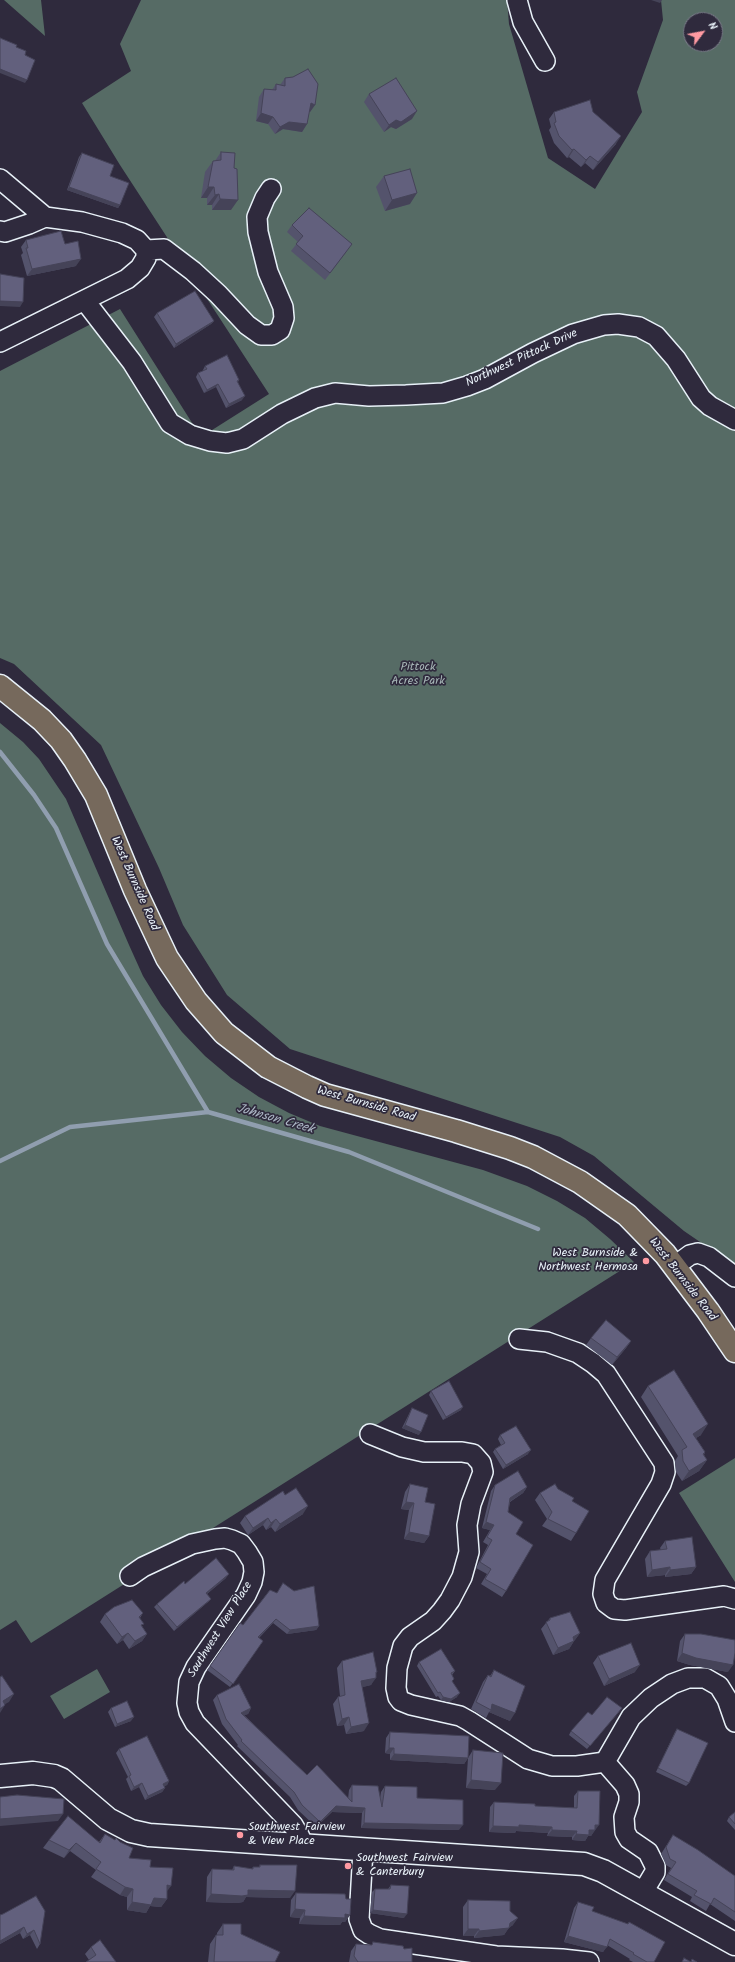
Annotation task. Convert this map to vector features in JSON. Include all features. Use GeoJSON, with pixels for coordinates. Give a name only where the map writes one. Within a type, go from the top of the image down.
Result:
{"type":"FeatureCollection","features":[{"type":"Feature","properties":{"kind":"main road","name":"West Burnside Road"},"geometry":{"type":"LineString","coordinates":[[0,686],[42,720],[61,740],[75,760],[96,795],[135,890],[167,958],[208,1017],[224,1033],[268,1067],[325,1095],[479,1138],[533,1157],[559,1170],[605,1198],[627,1215],[675,1266],[735,1351]]}},
{"type":"Feature","properties":{"kind":"street"},"geometry":{"type":"LineString","coordinates":[[517,0],[523,22],[545,61]]}},
{"type":"Feature","properties":{"kind":"street"},"geometry":{"type":"LineString","coordinates":[[0,179],[45,217],[82,222],[122,233],[137,240],[146,250],[146,258],[140,268],[126,279],[0,342]]}},
{"type":"Feature","properties":{"kind":"street"},"geometry":{"type":"LineString","coordinates":[[146,250],[164,249],[193,271],[218,294],[247,325],[261,335],[272,335],[280,330],[284,313],[262,252],[257,217],[265,198],[271,189]]}},
{"type":"Feature","properties":{"kind":"street"},"geometry":{"type":"LineString","coordinates":[[0,231],[5,232],[30,224],[45,217]]}},
{"type":"Feature","properties":{"kind":"street","name":"Northwest Pittock Drive"},"geometry":{"type":"LineString","coordinates":[[84,301],[132,362],[170,423],[190,435],[210,441],[227,443],[243,439],[282,414],[309,401],[335,393],[369,396],[406,395],[443,392],[467,386],[485,379],[533,353],[573,334],[604,325],[618,324],[639,327],[656,336],[676,359],[701,398],[720,412],[735,420]]}},
{"type":"Feature","properties":{"kind":"street"},"geometry":{"type":"LineString","coordinates":[[675,1266],[690,1255],[698,1253],[710,1257],[735,1277]]}},
{"type":"Feature","properties":{"kind":"street"},"geometry":{"type":"LineString","coordinates":[[519,1339],[547,1342],[578,1353],[606,1374],[664,1463],[665,1472],[661,1484],[606,1580],[604,1594],[606,1603],[614,1609],[625,1610],[724,1596],[735,1598]]}},
{"type":"Feature","properties":{"kind":"street"},"geometry":{"type":"LineString","coordinates":[[370,1434],[402,1446],[424,1452],[462,1452],[473,1454],[481,1463],[483,1472],[472,1504],[467,1526],[469,1552],[462,1577],[450,1600],[442,1611],[433,1621],[410,1637],[403,1646],[397,1668],[396,1688],[398,1697],[406,1704],[448,1712],[469,1720],[519,1754],[538,1763],[552,1766],[571,1766],[605,1762]]}},
{"type":"Feature","properties":{"kind":"street","name":"Southwest View Place"},"geometry":{"type":"LineString","coordinates":[[130,1576],[143,1567],[192,1544],[215,1539],[225,1538],[232,1540],[241,1544],[247,1552],[253,1562],[254,1572],[252,1582],[246,1594],[196,1667],[189,1682],[187,1703],[189,1712],[195,1723],[293,1825],[300,1837],[301,1844]]}},
{"type":"Feature","properties":{"kind":"street"},"geometry":{"type":"LineString","coordinates":[[605,1762],[631,1717],[651,1698],[672,1684],[688,1678],[705,1678],[719,1686],[727,1699],[735,1722]]}},
{"type":"Feature","properties":{"kind":"street"},"geometry":{"type":"LineString","coordinates":[[605,1762],[625,1785],[629,1794],[629,1802],[624,1817],[625,1832],[629,1839],[648,1852],[655,1866],[655,1872],[643,1892]]}},
{"type":"Feature","properties":{"kind":"street"},"geometry":{"type":"LineString","coordinates":[[0,1776],[33,1773],[54,1776],[61,1779],[108,1819],[131,1831],[141,1834],[181,1839],[301,1844],[363,1850],[575,1863],[595,1868],[643,1892],[735,1944]]}},
{"type":"Feature","properties":{"kind":"street"},"geometry":{"type":"LineString","coordinates":[[363,1850],[359,1919],[363,1930],[369,1934],[380,1939],[496,1956],[562,1959],[589,1962]]}},
{"type":"Feature","properties":{"kind":"green space"},"geometry":{"type":"Polygon","coordinates":[[[4,0],[41,0],[45,36],[4,0]]]}},
{"type":"Feature","properties":{"kind":"green space","name":"Pittock Acres Park"},"geometry":{"type":"Polygon","coordinates":[[[141,0],[507,0],[509,24],[548,158],[595,189],[642,112],[637,92],[663,20],[661,0],[735,0],[735,1266],[684,1231],[594,1156],[560,1137],[290,1049],[227,995],[183,925],[159,868],[101,745],[14,664],[0,658],[0,371],[120,309],[201,437],[269,394],[120,165],[82,103],[131,71],[120,44],[141,0]]]}},
{"type":"Feature","properties":{"kind":"green space"},"geometry":{"type":"Polygon","coordinates":[[[0,723],[23,742],[39,759],[66,799],[143,976],[161,1005],[182,1032],[205,1056],[231,1078],[259,1097],[289,1113],[320,1126],[483,1170],[527,1186],[557,1201],[585,1218],[634,1262],[31,1643],[16,1620],[0,1630],[0,723]]]}},
{"type":"Feature","properties":{"kind":"green space"},"geometry":{"type":"Polygon","coordinates":[[[735,1458],[735,1582],[679,1493],[735,1458]]]}},
{"type":"Feature","properties":{"kind":"green space"},"geometry":{"type":"Polygon","coordinates":[[[97,1669],[110,1692],[64,1719],[50,1696],[97,1669]]]}},
{"type":"Feature","properties":{"kind":"building"},"geometry":{"type":"Polygon","coordinates":[[[0,38],[17,45],[16,47],[26,51],[25,55],[35,60],[27,80],[0,69],[0,38]]]}},
{"type":"Feature","properties":{"kind":"building"},"geometry":{"type":"Polygon","coordinates":[[[308,69],[318,84],[315,105],[311,103],[307,124],[289,122],[280,127],[273,117],[261,113],[264,89],[276,90],[276,84],[285,86],[285,78],[293,77],[308,69]]]}},
{"type":"Feature","properties":{"kind":"building"},"geometry":{"type":"Polygon","coordinates":[[[396,78],[417,111],[401,122],[396,120],[389,125],[369,94],[396,78]]]}},
{"type":"Feature","properties":{"kind":"building"},"geometry":{"type":"Polygon","coordinates":[[[590,100],[593,112],[621,136],[598,162],[590,156],[586,160],[574,149],[572,150],[559,136],[554,123],[556,122],[554,112],[590,100]]]}},
{"type":"Feature","properties":{"kind":"building"},"geometry":{"type":"Polygon","coordinates":[[[221,152],[235,153],[234,168],[237,169],[238,200],[220,199],[219,194],[215,195],[214,187],[208,187],[213,161],[221,160],[221,152]]]}},
{"type":"Feature","properties":{"kind":"building"},"geometry":{"type":"Polygon","coordinates":[[[82,153],[114,165],[110,176],[129,183],[120,205],[69,187],[82,153]]]}},
{"type":"Feature","properties":{"kind":"building"},"geometry":{"type":"Polygon","coordinates":[[[410,169],[417,193],[392,200],[384,176],[410,169]]]}},
{"type":"Feature","properties":{"kind":"building"},"geometry":{"type":"Polygon","coordinates":[[[309,208],[352,244],[330,273],[296,244],[303,236],[292,225],[309,208]]]}},
{"type":"Feature","properties":{"kind":"building"},"geometry":{"type":"Polygon","coordinates":[[[61,231],[65,244],[78,241],[81,259],[32,269],[26,248],[28,248],[26,240],[61,231]]]}},
{"type":"Feature","properties":{"kind":"building"},"geometry":{"type":"Polygon","coordinates":[[[0,274],[24,278],[23,302],[0,301],[0,274]]]}},
{"type":"Feature","properties":{"kind":"building"},"geometry":{"type":"Polygon","coordinates":[[[195,291],[214,321],[176,344],[157,313],[195,291]]]}},
{"type":"Feature","properties":{"kind":"building"},"geometry":{"type":"Polygon","coordinates":[[[227,355],[239,380],[237,381],[245,396],[229,404],[218,384],[207,390],[198,373],[207,369],[205,366],[227,355]]]}},
{"type":"Feature","properties":{"kind":"building"},"geometry":{"type":"Polygon","coordinates":[[[606,1320],[631,1341],[617,1357],[591,1338],[606,1320]]]}},
{"type":"Feature","properties":{"kind":"building"},"geometry":{"type":"Polygon","coordinates":[[[674,1370],[708,1424],[693,1434],[705,1452],[703,1454],[707,1460],[689,1471],[683,1461],[682,1450],[687,1447],[648,1386],[674,1370]]]}},
{"type":"Feature","properties":{"kind":"building"},"geometry":{"type":"Polygon","coordinates":[[[449,1381],[463,1407],[446,1417],[431,1391],[449,1381]]]}},
{"type":"Feature","properties":{"kind":"building"},"geometry":{"type":"Polygon","coordinates":[[[412,1408],[428,1415],[421,1432],[405,1425],[412,1408]]]}},
{"type":"Feature","properties":{"kind":"building"},"geometry":{"type":"Polygon","coordinates":[[[516,1426],[531,1450],[506,1465],[495,1449],[505,1443],[500,1435],[516,1426]]]}},
{"type":"Feature","properties":{"kind":"building"},"geometry":{"type":"Polygon","coordinates":[[[518,1471],[527,1487],[510,1498],[508,1512],[523,1522],[516,1534],[533,1545],[506,1591],[485,1579],[491,1569],[480,1562],[492,1540],[487,1537],[494,1525],[486,1522],[495,1485],[518,1471]]]}},
{"type":"Feature","properties":{"kind":"building"},"geometry":{"type":"Polygon","coordinates":[[[410,1484],[428,1488],[425,1502],[435,1504],[429,1536],[409,1532],[414,1503],[406,1502],[410,1484]]]}},
{"type":"Feature","properties":{"kind":"building"},"geometry":{"type":"Polygon","coordinates":[[[555,1484],[558,1489],[574,1498],[572,1501],[589,1511],[576,1533],[548,1519],[552,1512],[540,1493],[555,1484]]]}},
{"type":"Feature","properties":{"kind":"building"},"geometry":{"type":"Polygon","coordinates":[[[296,1488],[308,1506],[280,1524],[276,1519],[271,1523],[268,1518],[253,1528],[245,1516],[283,1491],[285,1495],[296,1488]]]}},
{"type":"Feature","properties":{"kind":"building"},"geometry":{"type":"Polygon","coordinates":[[[692,1537],[696,1567],[670,1570],[670,1567],[652,1570],[650,1551],[667,1549],[665,1541],[692,1537]]]}},
{"type":"Feature","properties":{"kind":"building"},"geometry":{"type":"Polygon","coordinates":[[[216,1558],[229,1574],[206,1593],[211,1599],[177,1627],[157,1604],[184,1581],[185,1584],[216,1558]]]}},
{"type":"Feature","properties":{"kind":"building"},"geometry":{"type":"Polygon","coordinates":[[[283,1583],[294,1591],[314,1586],[319,1626],[290,1630],[276,1619],[258,1637],[263,1641],[233,1684],[210,1666],[240,1623],[243,1625],[270,1590],[277,1593],[283,1583]]]}},
{"type":"Feature","properties":{"kind":"building"},"geometry":{"type":"Polygon","coordinates":[[[132,1600],[143,1613],[139,1617],[144,1624],[141,1625],[147,1634],[135,1641],[128,1633],[122,1637],[105,1614],[114,1607],[132,1600]]]}},
{"type":"Feature","properties":{"kind":"building"},"geometry":{"type":"Polygon","coordinates":[[[570,1612],[580,1633],[573,1637],[574,1641],[558,1648],[546,1622],[550,1620],[550,1618],[570,1612]]]}},
{"type":"Feature","properties":{"kind":"building"},"geometry":{"type":"Polygon","coordinates":[[[685,1634],[701,1634],[735,1640],[733,1665],[696,1658],[682,1653],[685,1634]]]}},
{"type":"Feature","properties":{"kind":"building"},"geometry":{"type":"Polygon","coordinates":[[[631,1643],[640,1665],[609,1679],[598,1656],[631,1643]]]}},
{"type":"Feature","properties":{"kind":"building"},"geometry":{"type":"Polygon","coordinates":[[[441,1649],[455,1671],[451,1673],[454,1679],[452,1681],[460,1693],[451,1699],[443,1697],[440,1692],[438,1693],[419,1662],[441,1649]]]}},
{"type":"Feature","properties":{"kind":"building"},"geometry":{"type":"Polygon","coordinates":[[[373,1652],[377,1672],[376,1678],[361,1681],[369,1723],[351,1727],[349,1717],[342,1719],[338,1697],[345,1695],[342,1661],[373,1652]]]}},
{"type":"Feature","properties":{"kind":"building"},"geometry":{"type":"Polygon","coordinates":[[[494,1670],[525,1686],[515,1713],[492,1704],[491,1710],[476,1702],[488,1675],[491,1677],[494,1670]]]}},
{"type":"Feature","properties":{"kind":"building"},"geometry":{"type":"Polygon","coordinates":[[[2,1676],[14,1694],[3,1701],[5,1705],[0,1709],[0,1677],[2,1676]]]}},
{"type":"Feature","properties":{"kind":"building"},"geometry":{"type":"Polygon","coordinates":[[[239,1684],[251,1708],[241,1713],[307,1775],[317,1765],[352,1802],[352,1785],[378,1786],[382,1807],[385,1786],[417,1787],[417,1798],[463,1800],[463,1825],[364,1823],[365,1808],[336,1806],[320,1822],[302,1805],[294,1792],[241,1741],[242,1740],[226,1719],[217,1695],[239,1684]]]}},
{"type":"Feature","properties":{"kind":"building"},"geometry":{"type":"Polygon","coordinates":[[[607,1697],[622,1708],[590,1746],[571,1731],[588,1712],[592,1715],[607,1697]]]}},
{"type":"Feature","properties":{"kind":"building"},"geometry":{"type":"Polygon","coordinates":[[[127,1701],[134,1717],[117,1724],[111,1708],[127,1701]]]}},
{"type":"Feature","properties":{"kind":"building"},"geometry":{"type":"Polygon","coordinates":[[[677,1729],[708,1743],[689,1783],[658,1768],[677,1729]]]}},
{"type":"Feature","properties":{"kind":"building"},"geometry":{"type":"Polygon","coordinates":[[[390,1732],[469,1736],[468,1758],[394,1754],[394,1748],[389,1748],[390,1732]]]}},
{"type":"Feature","properties":{"kind":"building"},"geometry":{"type":"Polygon","coordinates":[[[147,1736],[169,1781],[163,1784],[165,1788],[148,1796],[142,1783],[134,1787],[129,1776],[131,1775],[119,1749],[147,1736]]]}},
{"type":"Feature","properties":{"kind":"building"},"geometry":{"type":"Polygon","coordinates":[[[473,1750],[503,1753],[501,1783],[471,1780],[473,1750]]]}},
{"type":"Feature","properties":{"kind":"building"},"geometry":{"type":"Polygon","coordinates":[[[578,1791],[600,1791],[599,1825],[595,1825],[595,1830],[589,1830],[589,1835],[576,1834],[577,1831],[552,1830],[552,1827],[519,1825],[519,1827],[493,1826],[494,1802],[577,1808],[578,1791]]]}},
{"type":"Feature","properties":{"kind":"building"},"geometry":{"type":"Polygon","coordinates":[[[17,1795],[64,1799],[63,1814],[0,1819],[0,1797],[17,1795]]]}},
{"type":"Feature","properties":{"kind":"building"},"geometry":{"type":"Polygon","coordinates":[[[735,1812],[735,1824],[729,1817],[735,1812]]]}},
{"type":"Feature","properties":{"kind":"building"},"geometry":{"type":"Polygon","coordinates":[[[68,1816],[100,1843],[105,1834],[115,1840],[116,1838],[120,1842],[133,1848],[129,1858],[151,1860],[150,1867],[173,1868],[171,1886],[167,1885],[167,1899],[154,1898],[151,1905],[132,1902],[133,1889],[125,1887],[96,1869],[101,1862],[76,1843],[69,1850],[49,1840],[68,1816]]]}},
{"type":"Feature","properties":{"kind":"building"},"geometry":{"type":"Polygon","coordinates":[[[673,1835],[698,1850],[735,1876],[735,1912],[714,1898],[711,1904],[694,1895],[697,1891],[668,1874],[676,1862],[670,1859],[666,1847],[673,1835]]]}},
{"type":"Feature","properties":{"kind":"building"},"geometry":{"type":"Polygon","coordinates":[[[260,1865],[297,1865],[295,1891],[248,1890],[248,1895],[242,1896],[211,1894],[212,1869],[234,1870],[234,1866],[253,1869],[253,1867],[260,1867],[260,1865]]]}},
{"type":"Feature","properties":{"kind":"building"},"geometry":{"type":"Polygon","coordinates":[[[391,1885],[409,1886],[407,1914],[373,1910],[375,1889],[390,1889],[391,1885]]]}},
{"type":"Feature","properties":{"kind":"building"},"geometry":{"type":"Polygon","coordinates":[[[296,1893],[345,1894],[346,1899],[351,1899],[350,1915],[345,1914],[345,1918],[304,1916],[305,1910],[295,1909],[296,1893]]]}},
{"type":"Feature","properties":{"kind":"building"},"geometry":{"type":"Polygon","coordinates":[[[36,1896],[45,1911],[40,1944],[34,1930],[27,1934],[24,1927],[0,1941],[0,1915],[36,1896]]]}},
{"type":"Feature","properties":{"kind":"building"},"geometry":{"type":"Polygon","coordinates":[[[468,1900],[510,1901],[510,1911],[518,1918],[510,1923],[509,1928],[479,1931],[479,1929],[468,1929],[468,1900]]]}},
{"type":"Feature","properties":{"kind":"building"},"geometry":{"type":"Polygon","coordinates":[[[578,1902],[594,1907],[592,1911],[628,1924],[629,1922],[665,1942],[654,1962],[647,1962],[610,1939],[607,1947],[568,1936],[578,1902]]]}},
{"type":"Feature","properties":{"kind":"building"},"geometry":{"type":"Polygon","coordinates":[[[223,1924],[241,1924],[241,1934],[280,1952],[275,1962],[214,1962],[216,1935],[223,1935],[223,1924]]]}},
{"type":"Feature","properties":{"kind":"building"},"geometry":{"type":"Polygon","coordinates":[[[100,1940],[116,1962],[86,1962],[96,1955],[91,1947],[100,1940]]]}},
{"type":"Feature","properties":{"kind":"building"},"geometry":{"type":"Polygon","coordinates":[[[373,1942],[403,1946],[404,1949],[412,1948],[412,1962],[358,1962],[354,1956],[356,1944],[372,1945],[373,1942]]]}},
{"type":"Feature","properties":{"kind":"building"},"geometry":{"type":"Polygon","coordinates":[[[684,1958],[691,1962],[682,1962],[684,1958]]]}},
{"type":"Feature","properties":{"kind":"waterway"},"geometry":{"type":"LineString","coordinates":[[0,752],[34,795],[56,828],[107,944],[208,1112]]}},
{"type":"Feature","properties":{"kind":"waterway","name":"Johnson Creek"},"geometry":{"type":"LineString","coordinates":[[0,1161],[70,1127],[208,1112],[349,1152],[538,1229]]}},
{"type":"Feature","properties":{"kind":"place","name":"West Burnside & Northwest Hermosa"},"geometry":{"type":"Point","coordinates":[646,1261]}},
{"type":"Feature","properties":{"kind":"place","name":"Southwest Fairview & View Place"},"geometry":{"type":"Point","coordinates":[240,1835]}},
{"type":"Feature","properties":{"kind":"place","name":"Southwest Fairview & Canterbury"},"geometry":{"type":"Point","coordinates":[348,1866]}}]}
